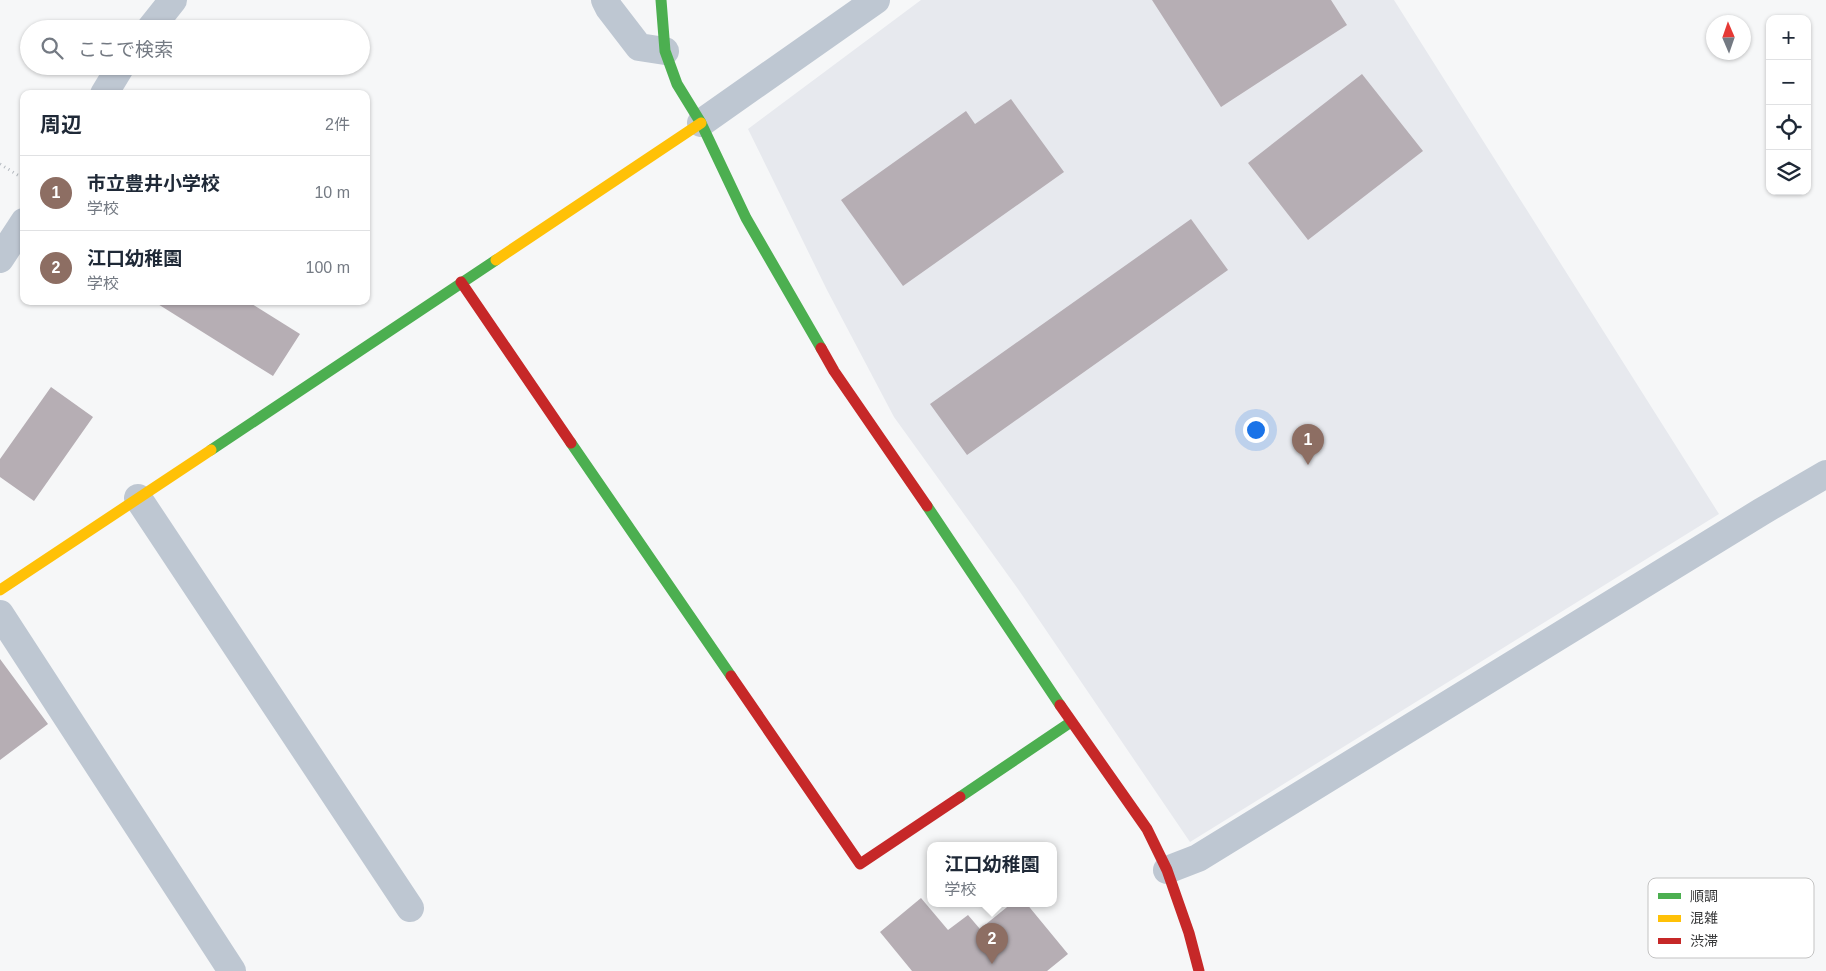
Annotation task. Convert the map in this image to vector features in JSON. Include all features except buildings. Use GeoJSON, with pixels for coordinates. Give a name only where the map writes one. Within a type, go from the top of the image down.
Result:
{"type":"FeatureCollection","features":[{"type":"Feature","properties":{"kind":"street"},"geometry":{"type":"LineString","coordinates":[[157,20],[173,0]]}},
{"type":"Feature","properties":{"kind":"street"},"geometry":{"type":"LineString","coordinates":[[605,0],[609,8],[639,46],[665,51]]}},
{"type":"Feature","properties":{"kind":"street"},"geometry":{"type":"LineString","coordinates":[[661,0],[665,51],[678,84],[701,123],[746,218],[834,371],[961,555],[1071,722],[1147,829],[1167,870],[1189,933],[1199,971]]}},
{"type":"Feature","properties":{"kind":"street"},"geometry":{"type":"LineString","coordinates":[[0,590],[701,123],[876,0]]}},
{"type":"Feature","properties":{"kind":"street"},"geometry":{"type":"LineString","coordinates":[[106,90],[116,75]]}},
{"type":"Feature","properties":{"kind":"street"},"geometry":{"type":"LineString","coordinates":[[0,260],[20,228]]}},
{"type":"Feature","properties":{"kind":"street"},"geometry":{"type":"LineString","coordinates":[[461,282],[860,864],[1071,722]]}},
{"type":"Feature","properties":{"kind":"street"},"geometry":{"type":"LineString","coordinates":[[1167,870],[1198,858],[1826,474]]}},
{"type":"Feature","properties":{"kind":"street"},"geometry":{"type":"LineString","coordinates":[[138,498],[410,908]]}},
{"type":"Feature","properties":{"kind":"street"},"geometry":{"type":"LineString","coordinates":[[0,614],[232,971]]}},
{"type":"Feature","properties":{"kind":"path"},"geometry":{"type":"LineString","coordinates":[[0,164],[20,176]]}},
{"type":"Feature","properties":{"kind":"shaded area"},"geometry":{"type":"Polygon","coordinates":[[[921,0],[1394,0],[1719,514],[1190,842],[1018,589],[894,417],[827,290],[748,129],[921,0]]]}},
{"type":"Feature","properties":{"kind":"traffic: fast"},"geometry":{"type":"LineString","coordinates":[[661,0],[665,51],[677,84],[701,123],[746,218],[821,348]]}},
{"type":"Feature","properties":{"kind":"traffic: fast"},"geometry":{"type":"LineString","coordinates":[[211,450],[496,260]]}},
{"type":"Feature","properties":{"kind":"traffic: fast"},"geometry":{"type":"LineString","coordinates":[[571,443],[731,676]]}},
{"type":"Feature","properties":{"kind":"traffic: fast"},"geometry":{"type":"LineString","coordinates":[[927,506],[1060,705]]}},
{"type":"Feature","properties":{"kind":"traffic: fast"},"geometry":{"type":"LineString","coordinates":[[960,797],[1071,722]]}},
{"type":"Feature","properties":{"kind":"traffic: slow"},"geometry":{"type":"LineString","coordinates":[[496,260],[701,123]]}},
{"type":"Feature","properties":{"kind":"traffic: slow"},"geometry":{"type":"LineString","coordinates":[[0,590],[211,450]]}},
{"type":"Feature","properties":{"kind":"traffic: jam"},"geometry":{"type":"LineString","coordinates":[[461,282],[571,443]]}},
{"type":"Feature","properties":{"kind":"traffic: jam"},"geometry":{"type":"LineString","coordinates":[[821,348],[834,371],[927,506]]}},
{"type":"Feature","properties":{"kind":"traffic: jam"},"geometry":{"type":"LineString","coordinates":[[731,676],[860,864],[960,797]]}},
{"type":"Feature","properties":{"kind":"traffic: jam"},"geometry":{"type":"LineString","coordinates":[[1060,705],[1147,829],[1167,870],[1189,933],[1199,971]]}},
{"type":"Feature","properties":{"kind":"place","name":"市立豊井小学校"},"geometry":{"type":"Point","coordinates":[1308,465]}},
{"type":"Feature","properties":{"kind":"place","name":"江口幼稚園"},"geometry":{"type":"Point","coordinates":[992,964]}}]}
